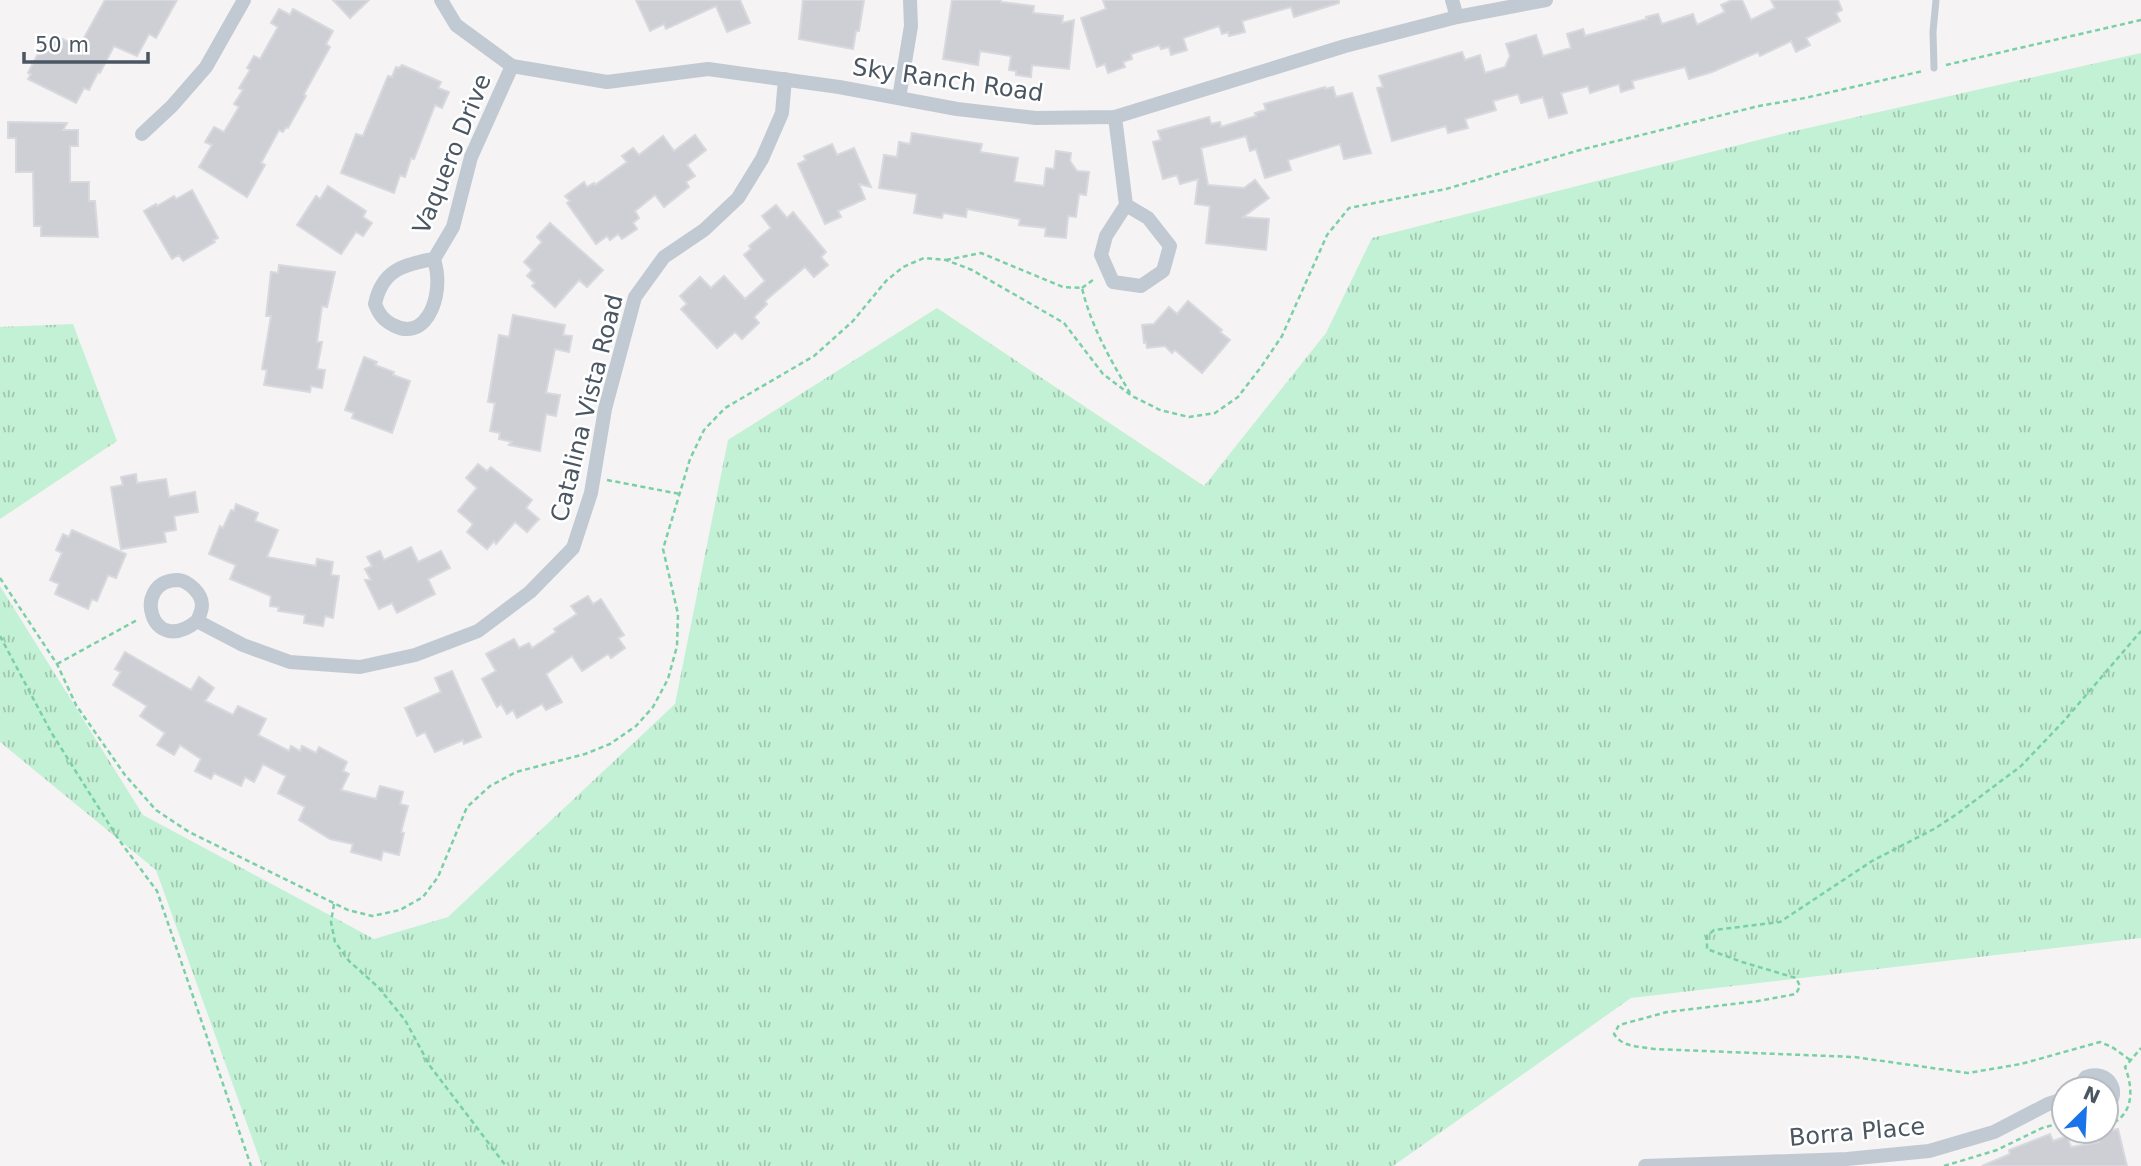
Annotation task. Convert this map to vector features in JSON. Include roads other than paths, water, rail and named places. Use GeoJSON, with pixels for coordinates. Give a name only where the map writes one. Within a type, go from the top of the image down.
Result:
{"type":"FeatureCollection","features":[{"type":"Feature","properties":{"kind":"street"},"geometry":{"type":"LineString","coordinates":[[142,134],[172,106],[206,67],[244,0]]}},
{"type":"Feature","properties":{"kind":"street","name":"Sky Ranch Road"},"geometry":{"type":"LineString","coordinates":[[441,0],[456,24],[512,66],[607,82],[708,69],[785,79],[957,109],[1036,118],[1115,117],[1345,46],[1457,17],[1546,0]]}},
{"type":"Feature","properties":{"kind":"street"},"geometry":{"type":"LineString","coordinates":[[899,98],[911,26],[910,0]]}},
{"type":"Feature","properties":{"kind":"street"},"geometry":{"type":"LineString","coordinates":[[1452,0],[1457,17]]}},
{"type":"Feature","properties":{"kind":"street","name":"Vaquero Drive"},"geometry":{"type":"LineString","coordinates":[[434,259],[414,262],[391,272],[382,283],[376,304],[386,321],[411,331],[421,326],[430,314],[438,277],[434,259],[453,227],[471,157],[512,66]]}},
{"type":"Feature","properties":{"kind":"street","name":"Catalina Vista Road"},"geometry":{"type":"LineString","coordinates":[[198,621],[243,645],[290,662],[360,667],[415,655],[478,631],[530,592],[573,548],[591,494],[605,409],[635,297],[664,257],[704,230],[738,198],[762,159],[782,114],[785,79]]}},
{"type":"Feature","properties":{"kind":"street"},"geometry":{"type":"LineString","coordinates":[[1115,117],[1126,205],[1106,236],[1101,255],[1113,282],[1141,286],[1163,271],[1170,246],[1148,218],[1126,205]]}},
{"type":"Feature","properties":{"kind":"street"},"geometry":{"type":"LineString","coordinates":[[180,580],[195,588],[202,604],[198,621],[186,630],[171,632],[158,625],[150,613],[151,596],[163,583],[180,580]]}},
{"type":"Feature","properties":{"kind":"street","name":"Borra Place"},"geometry":{"type":"LineString","coordinates":[[1645,1166],[1847,1159],[1929,1151],[1994,1132],[2050,1103]]}},
{"type":"Feature","properties":{"kind":"lane"},"geometry":{"type":"LineString","coordinates":[[1934,68],[1936,0]]}}]}
